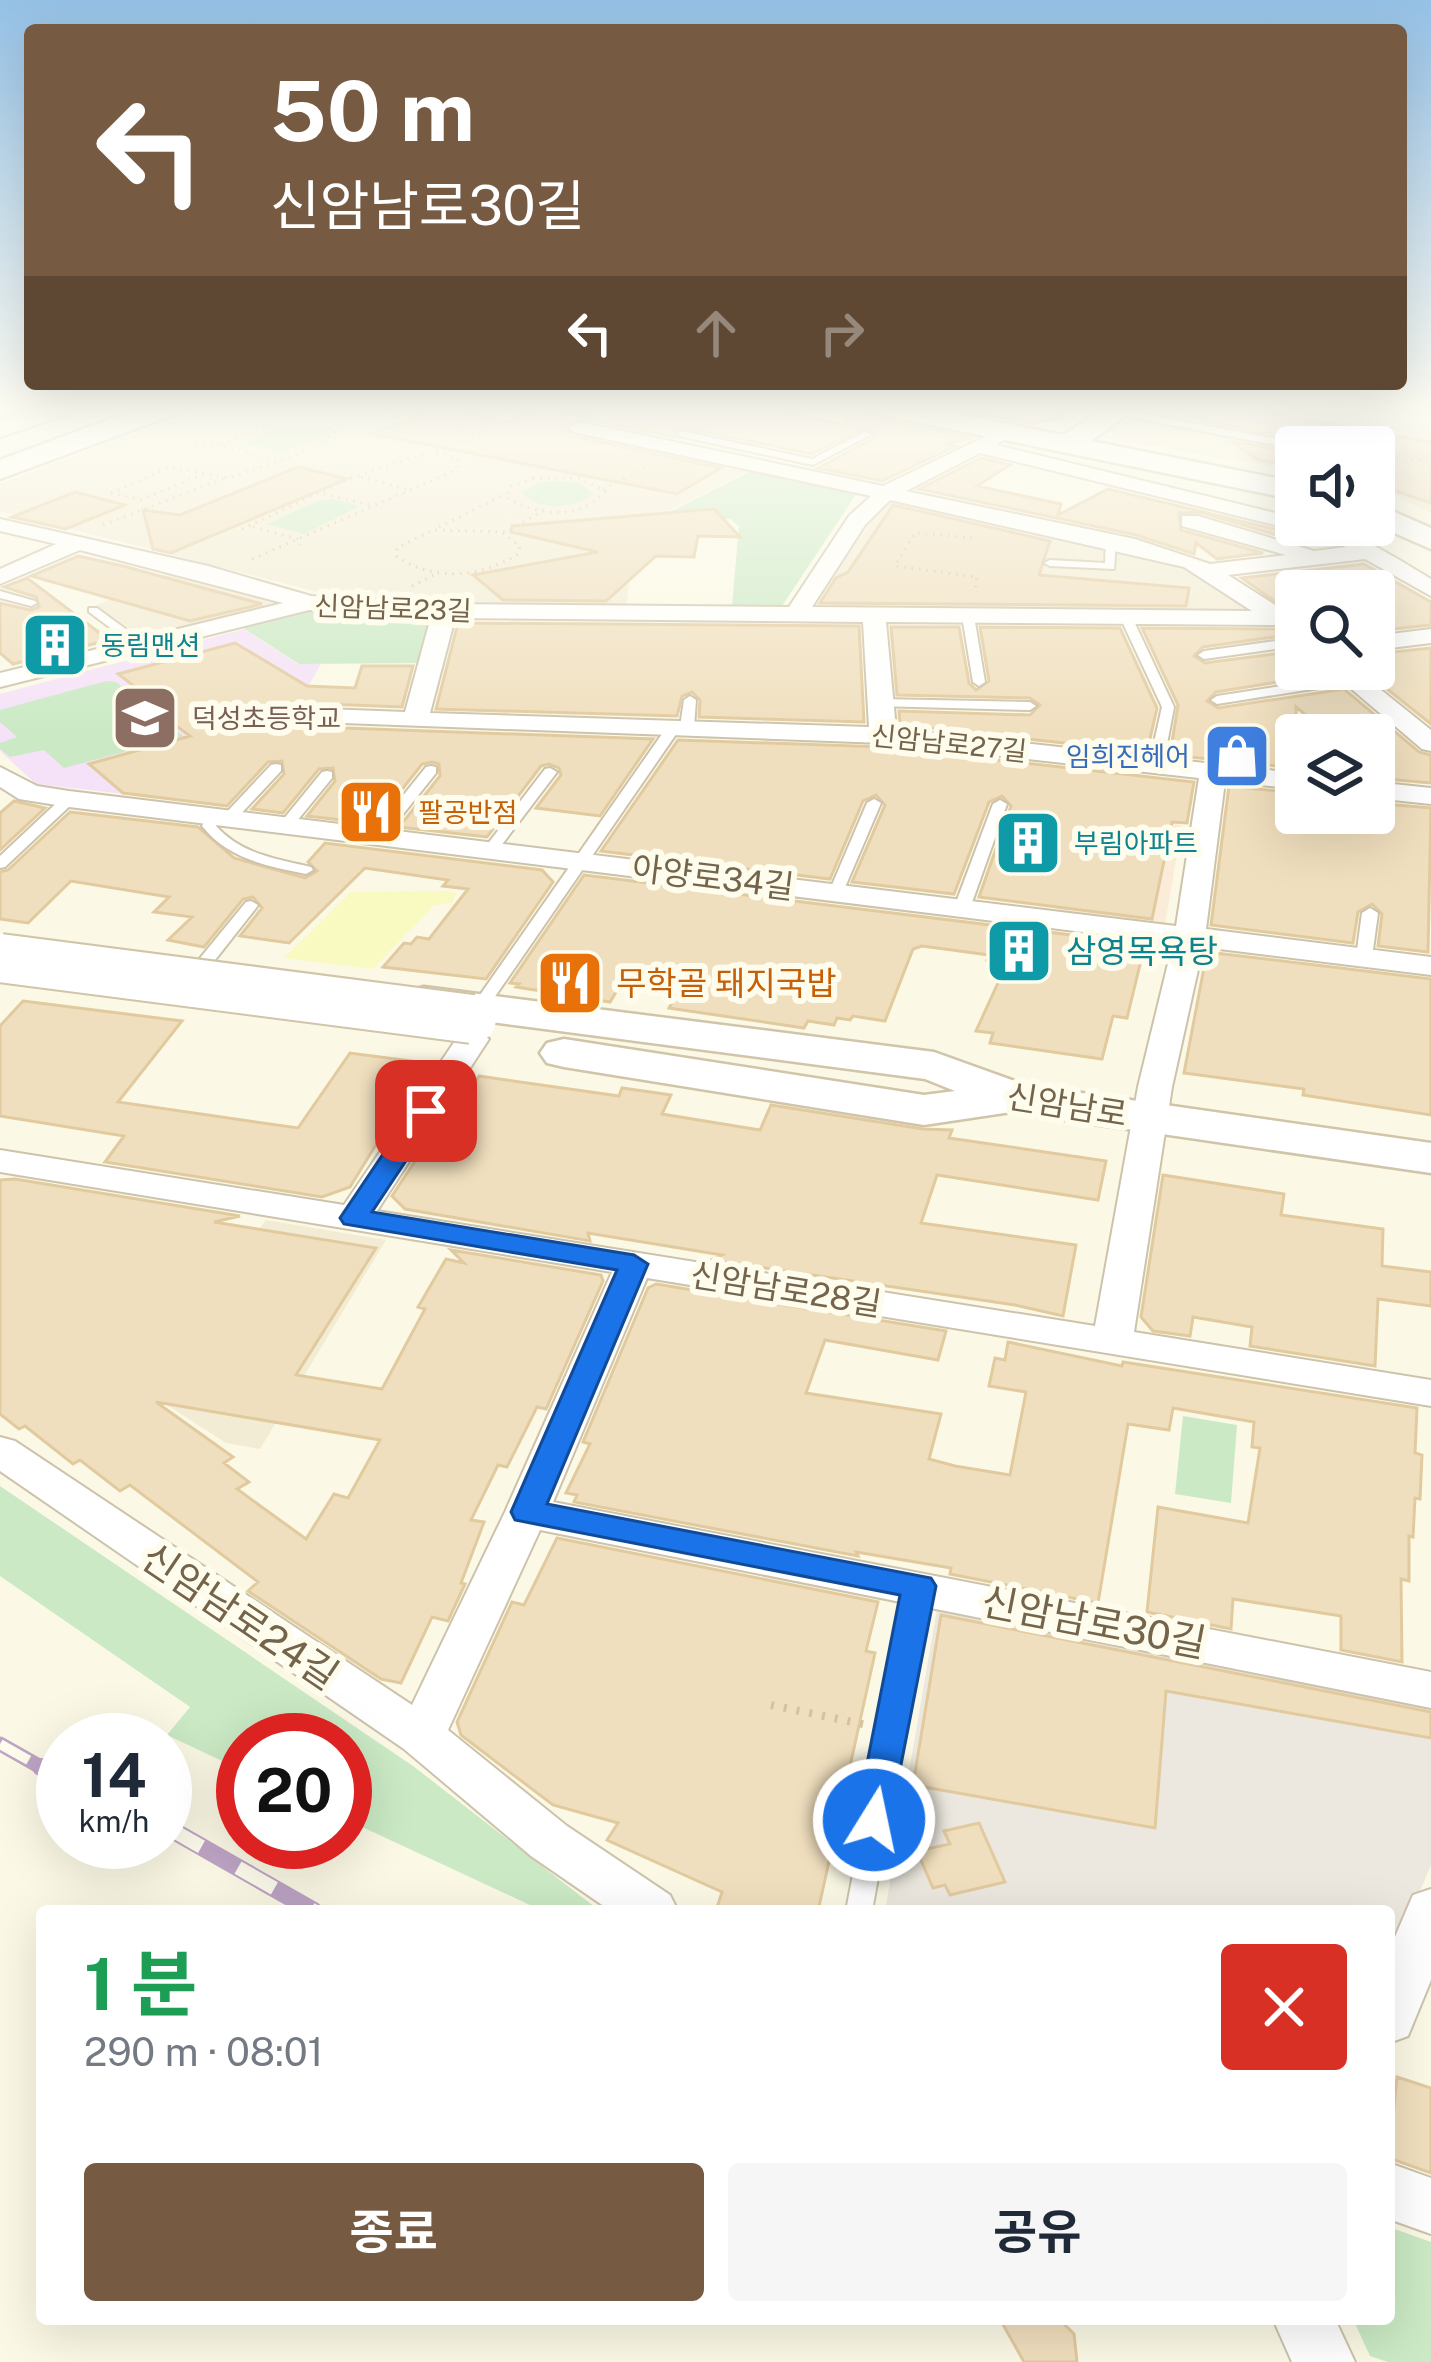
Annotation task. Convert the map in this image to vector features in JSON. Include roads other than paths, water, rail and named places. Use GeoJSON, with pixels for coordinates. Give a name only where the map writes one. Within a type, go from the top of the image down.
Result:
{"type":"FeatureCollection","features":[{"type":"Feature","properties":{"kind":"main road"},"geometry":{"type":"LineString","coordinates":[[1395,522],[1431,540]]}},
{"type":"Feature","properties":{"kind":"main road"},"geometry":{"type":"LineString","coordinates":[[0,943],[198,970],[924,1110],[1014,1097]]}},
{"type":"Feature","properties":{"kind":"main road","name":"신암남로"},"geometry":{"type":"LineString","coordinates":[[0,958],[703,1052],[1431,1158]]}},
{"type":"Feature","properties":{"kind":"main road"},"geometry":{"type":"LineString","coordinates":[[0,969],[476,1024]]}},
{"type":"Feature","properties":{"kind":"street"},"geometry":{"type":"LineString","coordinates":[[796,614],[862,516]]}},
{"type":"Feature","properties":{"kind":"street","name":"신암남로23길"},"geometry":{"type":"LineString","coordinates":[[993,516],[1135,546],[1208,571],[1275,617]]}},
{"type":"Feature","properties":{"kind":"street"},"geometry":{"type":"LineString","coordinates":[[1168,516],[1314,558]]}},
{"type":"Feature","properties":{"kind":"street"},"geometry":{"type":"LineString","coordinates":[[1111,541],[1142,522]]}},
{"type":"Feature","properties":{"kind":"street"},"geometry":{"type":"LineString","coordinates":[[0,525],[200,571],[309,603]]}},
{"type":"Feature","properties":{"kind":"street"},"geometry":{"type":"LineString","coordinates":[[0,578],[77,544]]}},
{"type":"Feature","properties":{"kind":"street"},"geometry":{"type":"LineString","coordinates":[[1358,546],[1431,589]]}},
{"type":"Feature","properties":{"kind":"street"},"geometry":{"type":"LineString","coordinates":[[1208,571],[1372,551]]}},
{"type":"Feature","properties":{"kind":"street","name":"신암남로23길"},"geometry":{"type":"LineString","coordinates":[[2,678],[309,603],[445,611],[1126,617],[1275,624]]}},
{"type":"Feature","properties":{"kind":"street"},"geometry":{"type":"LineString","coordinates":[[415,721],[445,611]]}},
{"type":"Feature","properties":{"kind":"street"},"geometry":{"type":"LineString","coordinates":[[874,615],[883,735]]}},
{"type":"Feature","properties":{"kind":"street"},"geometry":{"type":"LineString","coordinates":[[1395,640],[1431,636]]}},
{"type":"Feature","properties":{"kind":"street"},"geometry":{"type":"LineString","coordinates":[[1366,690],[1431,743]]}},
{"type":"Feature","properties":{"kind":"street","name":"신암남로27길"},"geometry":{"type":"LineString","coordinates":[[326,717],[415,721],[684,718],[1275,779]]}},
{"type":"Feature","properties":{"kind":"street"},"geometry":{"type":"LineString","coordinates":[[1112,1344],[1150,1118],[1190,935],[1214,772]]}},
{"type":"Feature","properties":{"kind":"street","name":"아양로34길"},"geometry":{"type":"LineString","coordinates":[[0,775],[29,793],[69,799],[1431,966]]}},
{"type":"Feature","properties":{"kind":"street"},"geometry":{"type":"LineString","coordinates":[[1395,792],[1431,796]]}},
{"type":"Feature","properties":{"kind":"street"},"geometry":{"type":"LineString","coordinates":[[0,1160],[354,1218],[476,1024]]}},
{"type":"Feature","properties":{"kind":"street","name":"신암남로28길"},"geometry":{"type":"LineString","coordinates":[[354,1218],[1431,1393]]}},
{"type":"Feature","properties":{"kind":"street"},"geometry":{"type":"LineString","coordinates":[[421,1736],[527,1512],[634,1264]]}},
{"type":"Feature","properties":{"kind":"street","name":"신암남로24길"},"geometry":{"type":"LineString","coordinates":[[0,1451],[421,1736],[549,1840],[643,1905]]}},
{"type":"Feature","properties":{"kind":"street","name":"신암남로30길"},"geometry":{"type":"LineString","coordinates":[[527,1512],[1431,1690]]}},
{"type":"Feature","properties":{"kind":"street"},"geometry":{"type":"LineString","coordinates":[[1395,2004],[1431,1911]]}},
{"type":"Feature","properties":{"kind":"street"},"geometry":{"type":"LineString","coordinates":[[1395,2193],[1431,2206]]}},
{"type":"Feature","properties":{"kind":"street"},"geometry":{"type":"LineString","coordinates":[[1306,2325],[1324,2362]]}},
{"type":"Feature","properties":{"kind":"lane"},"geometry":{"type":"LineString","coordinates":[[1050,563],[1110,567],[1111,541]]}},
{"type":"Feature","properties":{"kind":"lane"},"geometry":{"type":"LineString","coordinates":[[0,594],[31,603]]}},
{"type":"Feature","properties":{"kind":"lane"},"geometry":{"type":"LineString","coordinates":[[93,610],[140,644]]}},
{"type":"Feature","properties":{"kind":"lane"},"geometry":{"type":"LineString","coordinates":[[968,616],[979,682]]}},
{"type":"Feature","properties":{"kind":"lane"},"geometry":{"type":"LineString","coordinates":[[1126,617],[1168,706],[1156,765]]}},
{"type":"Feature","properties":{"kind":"lane"},"geometry":{"type":"LineString","coordinates":[[1204,655],[1275,645]]}},
{"type":"Feature","properties":{"kind":"lane"},"geometry":{"type":"LineString","coordinates":[[1216,700],[1275,688]]}},
{"type":"Feature","properties":{"kind":"lane"},"geometry":{"type":"LineString","coordinates":[[881,703],[1030,706]]}},
{"type":"Feature","properties":{"kind":"lane"},"geometry":{"type":"LineString","coordinates":[[476,1024],[580,860],[684,718]]}},
{"type":"Feature","properties":{"kind":"lane"},"geometry":{"type":"LineString","coordinates":[[276,768],[209,826],[219,841],[273,863],[306,870]]}},
{"type":"Feature","properties":{"kind":"lane"},"geometry":{"type":"LineString","coordinates":[[379,835],[431,770]]}},
{"type":"Feature","properties":{"kind":"lane"},"geometry":{"type":"LineString","coordinates":[[492,848],[550,772]]}},
{"type":"Feature","properties":{"kind":"lane"},"geometry":{"type":"LineString","coordinates":[[287,824],[327,775]]}},
{"type":"Feature","properties":{"kind":"lane"},"geometry":{"type":"LineString","coordinates":[[0,864],[69,799]]}},
{"type":"Feature","properties":{"kind":"lane"},"geometry":{"type":"LineString","coordinates":[[836,892],[874,803]]}},
{"type":"Feature","properties":{"kind":"lane"},"geometry":{"type":"LineString","coordinates":[[962,908],[1000,804]]}},
{"type":"Feature","properties":{"kind":"lane"},"geometry":{"type":"LineString","coordinates":[[198,970],[250,905]]}},
{"type":"Feature","properties":{"kind":"lane"},"geometry":{"type":"LineString","coordinates":[[1364,957],[1370,913]]}},
{"type":"Feature","properties":{"kind":"lane"},"geometry":{"type":"LineString","coordinates":[[860,1905],[919,1586]]}},
{"type":"Feature","properties":{"kind":"railway"},"geometry":{"type":"LineString","coordinates":[[0,1744],[36,1764]]}},
{"type":"Feature","properties":{"kind":"railway"},"geometry":{"type":"LineString","coordinates":[[192,1841],[303,1905]]}},
{"type":"Feature","properties":{"kind":"place","name":"동림맨션"},"geometry":{"type":"Point","coordinates":[55,645]}},
{"type":"Feature","properties":{"kind":"place","name":"덕성초등학교"},"geometry":{"type":"Point","coordinates":[145,718]}},
{"type":"Feature","properties":{"kind":"place","name":"임희진헤어"},"geometry":{"type":"Point","coordinates":[1237,756]}},
{"type":"Feature","properties":{"kind":"place","name":"팔공반점"},"geometry":{"type":"Point","coordinates":[371,812]}},
{"type":"Feature","properties":{"kind":"place","name":"부림아파트"},"geometry":{"type":"Point","coordinates":[1028,843]}},
{"type":"Feature","properties":{"kind":"place","name":"삼영목욕탕"},"geometry":{"type":"Point","coordinates":[1019,951]}},
{"type":"Feature","properties":{"kind":"place","name":"무학골 돼지국밥"},"geometry":{"type":"Point","coordinates":[570,983]}}]}
